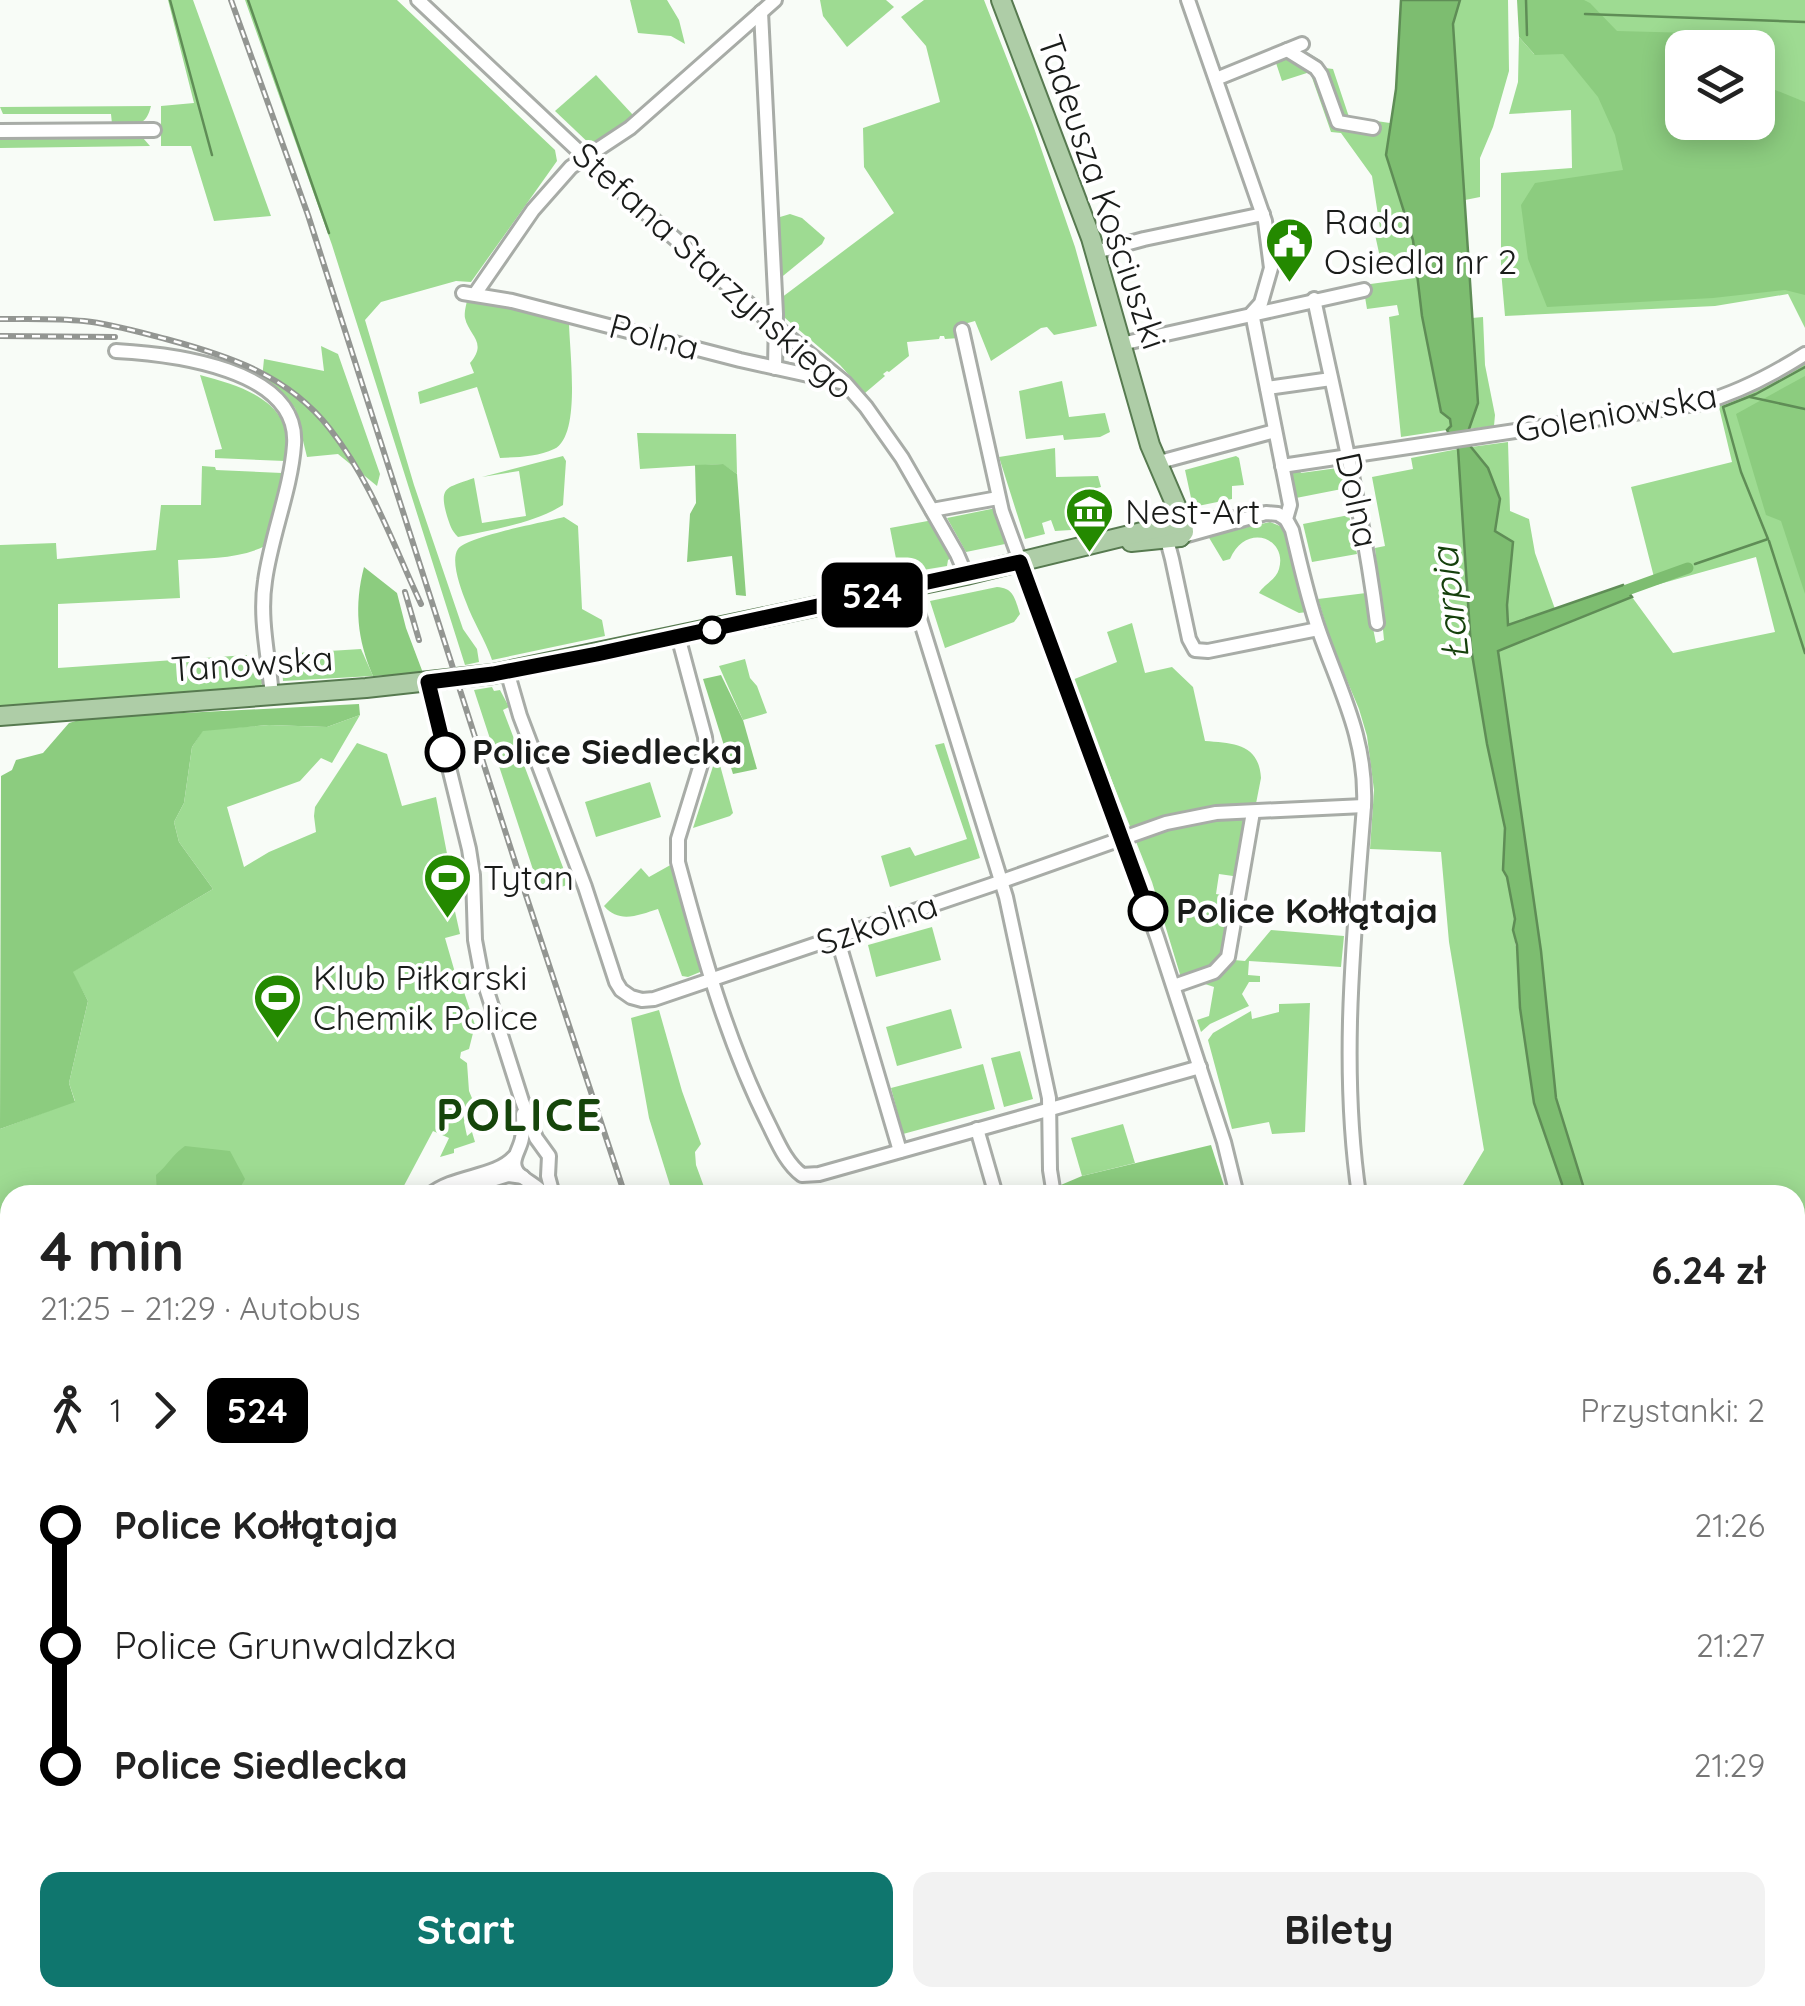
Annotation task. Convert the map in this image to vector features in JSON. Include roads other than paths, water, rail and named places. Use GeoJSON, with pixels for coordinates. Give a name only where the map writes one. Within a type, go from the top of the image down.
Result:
{"type":"FeatureCollection","features":[{"type":"Feature","properties":{"kind":"main road","name":"Tadeusza Kościuszki"},"geometry":{"type":"LineString","coordinates":[[1001,0],[1096,252],[1156,462],[1170,531]]}},
{"type":"Feature","properties":{"kind":"main road","name":"Tanowska"},"geometry":{"type":"LineString","coordinates":[[0,716],[272,696],[507,671],[966,575],[1098,542],[1170,531]]}},
{"type":"Feature","properties":{"kind":"street","name":"Stefana Starzyńskiego"},"geometry":{"type":"LineString","coordinates":[[418,0],[584,157],[845,383],[886,433],[958,554],[966,575]]}},
{"type":"Feature","properties":{"kind":"street"},"geometry":{"type":"LineString","coordinates":[[584,157],[630,128],[774,0]]}},
{"type":"Feature","properties":{"kind":"street"},"geometry":{"type":"LineString","coordinates":[[1188,0],[1263,214],[1271,268],[1261,303],[1252,314]]}},
{"type":"Feature","properties":{"kind":"street"},"geometry":{"type":"LineString","coordinates":[[760,12],[775,368]]}},
{"type":"Feature","properties":{"kind":"street"},"geometry":{"type":"LineString","coordinates":[[1216,79],[1302,44]]}},
{"type":"Feature","properties":{"kind":"street"},"geometry":{"type":"LineString","coordinates":[[1287,50],[1321,75],[1338,122],[1373,128]]}},
{"type":"Feature","properties":{"kind":"street"},"geometry":{"type":"LineString","coordinates":[[0,132],[154,130]]}},
{"type":"Feature","properties":{"kind":"street","name":"Polna"},"geometry":{"type":"LineString","coordinates":[[584,157],[533,210],[469,293],[845,383]]}},
{"type":"Feature","properties":{"kind":"street"},"geometry":{"type":"LineString","coordinates":[[1096,252],[1263,214]]}},
{"type":"Feature","properties":{"kind":"street"},"geometry":{"type":"LineString","coordinates":[[1121,344],[1364,290]]}},
{"type":"Feature","properties":{"kind":"street","name":"Dolna"},"geometry":{"type":"LineString","coordinates":[[1314,299],[1356,487],[1377,622]]}},
{"type":"Feature","properties":{"kind":"street"},"geometry":{"type":"LineString","coordinates":[[1252,314],[1290,505],[1286,519]]}},
{"type":"Feature","properties":{"kind":"street"},"geometry":{"type":"LineString","coordinates":[[962,330],[998,498],[1174,986],[1235,1185]]}},
{"type":"Feature","properties":{"kind":"street"},"geometry":{"type":"LineString","coordinates":[[116,351],[173,356],[240,376],[274,395],[291,418],[294,447],[263,599],[272,696]]}},
{"type":"Feature","properties":{"kind":"street","name":"Goleniowska"},"geometry":{"type":"LineString","coordinates":[[1348,455],[1702,402],[1754,385],[1805,354]]}},
{"type":"Feature","properties":{"kind":"street"},"geometry":{"type":"LineString","coordinates":[[1267,388],[1331,379]]}},
{"type":"Feature","properties":{"kind":"street"},"geometry":{"type":"LineString","coordinates":[[1156,462],[1275,431]]}},
{"type":"Feature","properties":{"kind":"street"},"geometry":{"type":"LineString","coordinates":[[1282,466],[1348,455]]}},
{"type":"Feature","properties":{"kind":"street"},"geometry":{"type":"LineString","coordinates":[[932,510],[998,498]]}},
{"type":"Feature","properties":{"kind":"street"},"geometry":{"type":"LineString","coordinates":[[1318,629],[1208,651],[1195,650],[1189,638],[1170,531],[1204,532],[1250,516],[1273,513],[1286,519],[1318,629],[1354,725],[1364,769],[1348,1040],[1358,1185]]}},
{"type":"Feature","properties":{"kind":"street"},"geometry":{"type":"LineString","coordinates":[[910,587],[1001,881],[1050,1108],[1052,1185]]}},
{"type":"Feature","properties":{"kind":"street"},"geometry":{"type":"LineString","coordinates":[[678,636],[706,748],[678,839],[678,855],[740,1066],[788,1160],[802,1175],[819,1174],[1200,1067]]}},
{"type":"Feature","properties":{"kind":"street","name":"Szkolna"},"geometry":{"type":"LineString","coordinates":[[507,671],[615,980],[622,992],[649,1000],[1185,818],[1364,806]]}},
{"type":"Feature","properties":{"kind":"street"},"geometry":{"type":"LineString","coordinates":[[428,682],[469,848],[480,972],[522,1102],[549,1156],[548,1185]]}},
{"type":"Feature","properties":{"kind":"street"},"geometry":{"type":"LineString","coordinates":[[1174,986],[1214,972],[1228,958],[1254,812]]}},
{"type":"Feature","properties":{"kind":"street"},"geometry":{"type":"LineString","coordinates":[[837,937],[900,1151]]}},
{"type":"Feature","properties":{"kind":"street"},"geometry":{"type":"LineString","coordinates":[[522,1102],[524,1127],[515,1167],[536,1185]]}},
{"type":"Feature","properties":{"kind":"street"},"geometry":{"type":"LineString","coordinates":[[976,1129],[993,1185]]}},
{"type":"Feature","properties":{"kind":"street"},"geometry":{"type":"LineString","coordinates":[[445,1185],[504,1165],[531,1144],[545,1150]]}},
{"type":"Feature","properties":{"kind":"street"},"geometry":{"type":"LineString","coordinates":[[474,1185],[508,1174],[537,1178],[549,1166]]}},
{"type":"Feature","properties":{"kind":"waterway"},"geometry":{"type":"LineString","coordinates":[[170,0],[212,155]]}},
{"type":"Feature","properties":{"kind":"waterway"},"geometry":{"type":"LineString","coordinates":[[248,0],[329,233]]}},
{"type":"Feature","properties":{"kind":"waterway"},"geometry":{"type":"LineString","coordinates":[[1526,0],[1527,35]]}},
{"type":"Feature","properties":{"kind":"waterway"},"geometry":{"type":"LineString","coordinates":[[1585,14],[1805,22]]}},
{"type":"Feature","properties":{"kind":"waterway"},"geometry":{"type":"LineString","coordinates":[[1695,564],[1768,539],[1741,472],[1723,407],[1805,367]]}},
{"type":"Feature","properties":{"kind":"waterway"},"geometry":{"type":"LineString","coordinates":[[1750,397],[1805,409]]}},
{"type":"Feature","properties":{"kind":"waterway"},"geometry":{"type":"LineString","coordinates":[[1769,541],[1805,653]]}},
{"type":"Feature","properties":{"kind":"waterway"},"geometry":{"type":"LineString","coordinates":[[1627,590],[1688,568]]}},
{"type":"Feature","properties":{"kind":"railway"},"geometry":{"type":"LineString","coordinates":[[231,0],[308,215],[622,1185]]}},
{"type":"Feature","properties":{"kind":"railway"},"geometry":{"type":"LineString","coordinates":[[0,319],[74,320],[115,326],[212,353],[276,381],[313,410],[345,449],[421,604]]}},
{"type":"Feature","properties":{"kind":"railway"},"geometry":{"type":"LineString","coordinates":[[0,336],[115,337]]}},
{"type":"Feature","properties":{"kind":"railway"},"geometry":{"type":"LineString","coordinates":[[405,592],[419,640]]}},
{"type":"Feature","properties":{"kind":"place","name":"Rada Osiedla nr 2"},"geometry":{"type":"Point","coordinates":[1289,284]}},
{"type":"Feature","properties":{"kind":"place","name":"Nest-Art"},"geometry":{"type":"Point","coordinates":[1090,554]}},
{"type":"Feature","properties":{"kind":"place","name":"Police Siedlecka"},"geometry":{"type":"Point","coordinates":[445,752]}},
{"type":"Feature","properties":{"kind":"place","name":"Police Kołłątaja"},"geometry":{"type":"Point","coordinates":[1148,911]}},
{"type":"Feature","properties":{"kind":"place","name":"Tytan"},"geometry":{"type":"Point","coordinates":[448,920]}},
{"type":"Feature","properties":{"kind":"place","name":"Klub Piłkarski Chemik Police"},"geometry":{"type":"Point","coordinates":[278,1040]}},
{"type":"Feature","properties":{"kind":"district","name":"POLICE"},"geometry":{"type":"Point","coordinates":[520,1115]}},
{"type":"Feature","properties":{"kind":"water label","name":"Łarpia"},"geometry":{"type":"Point","coordinates":[1450,604]}}]}
